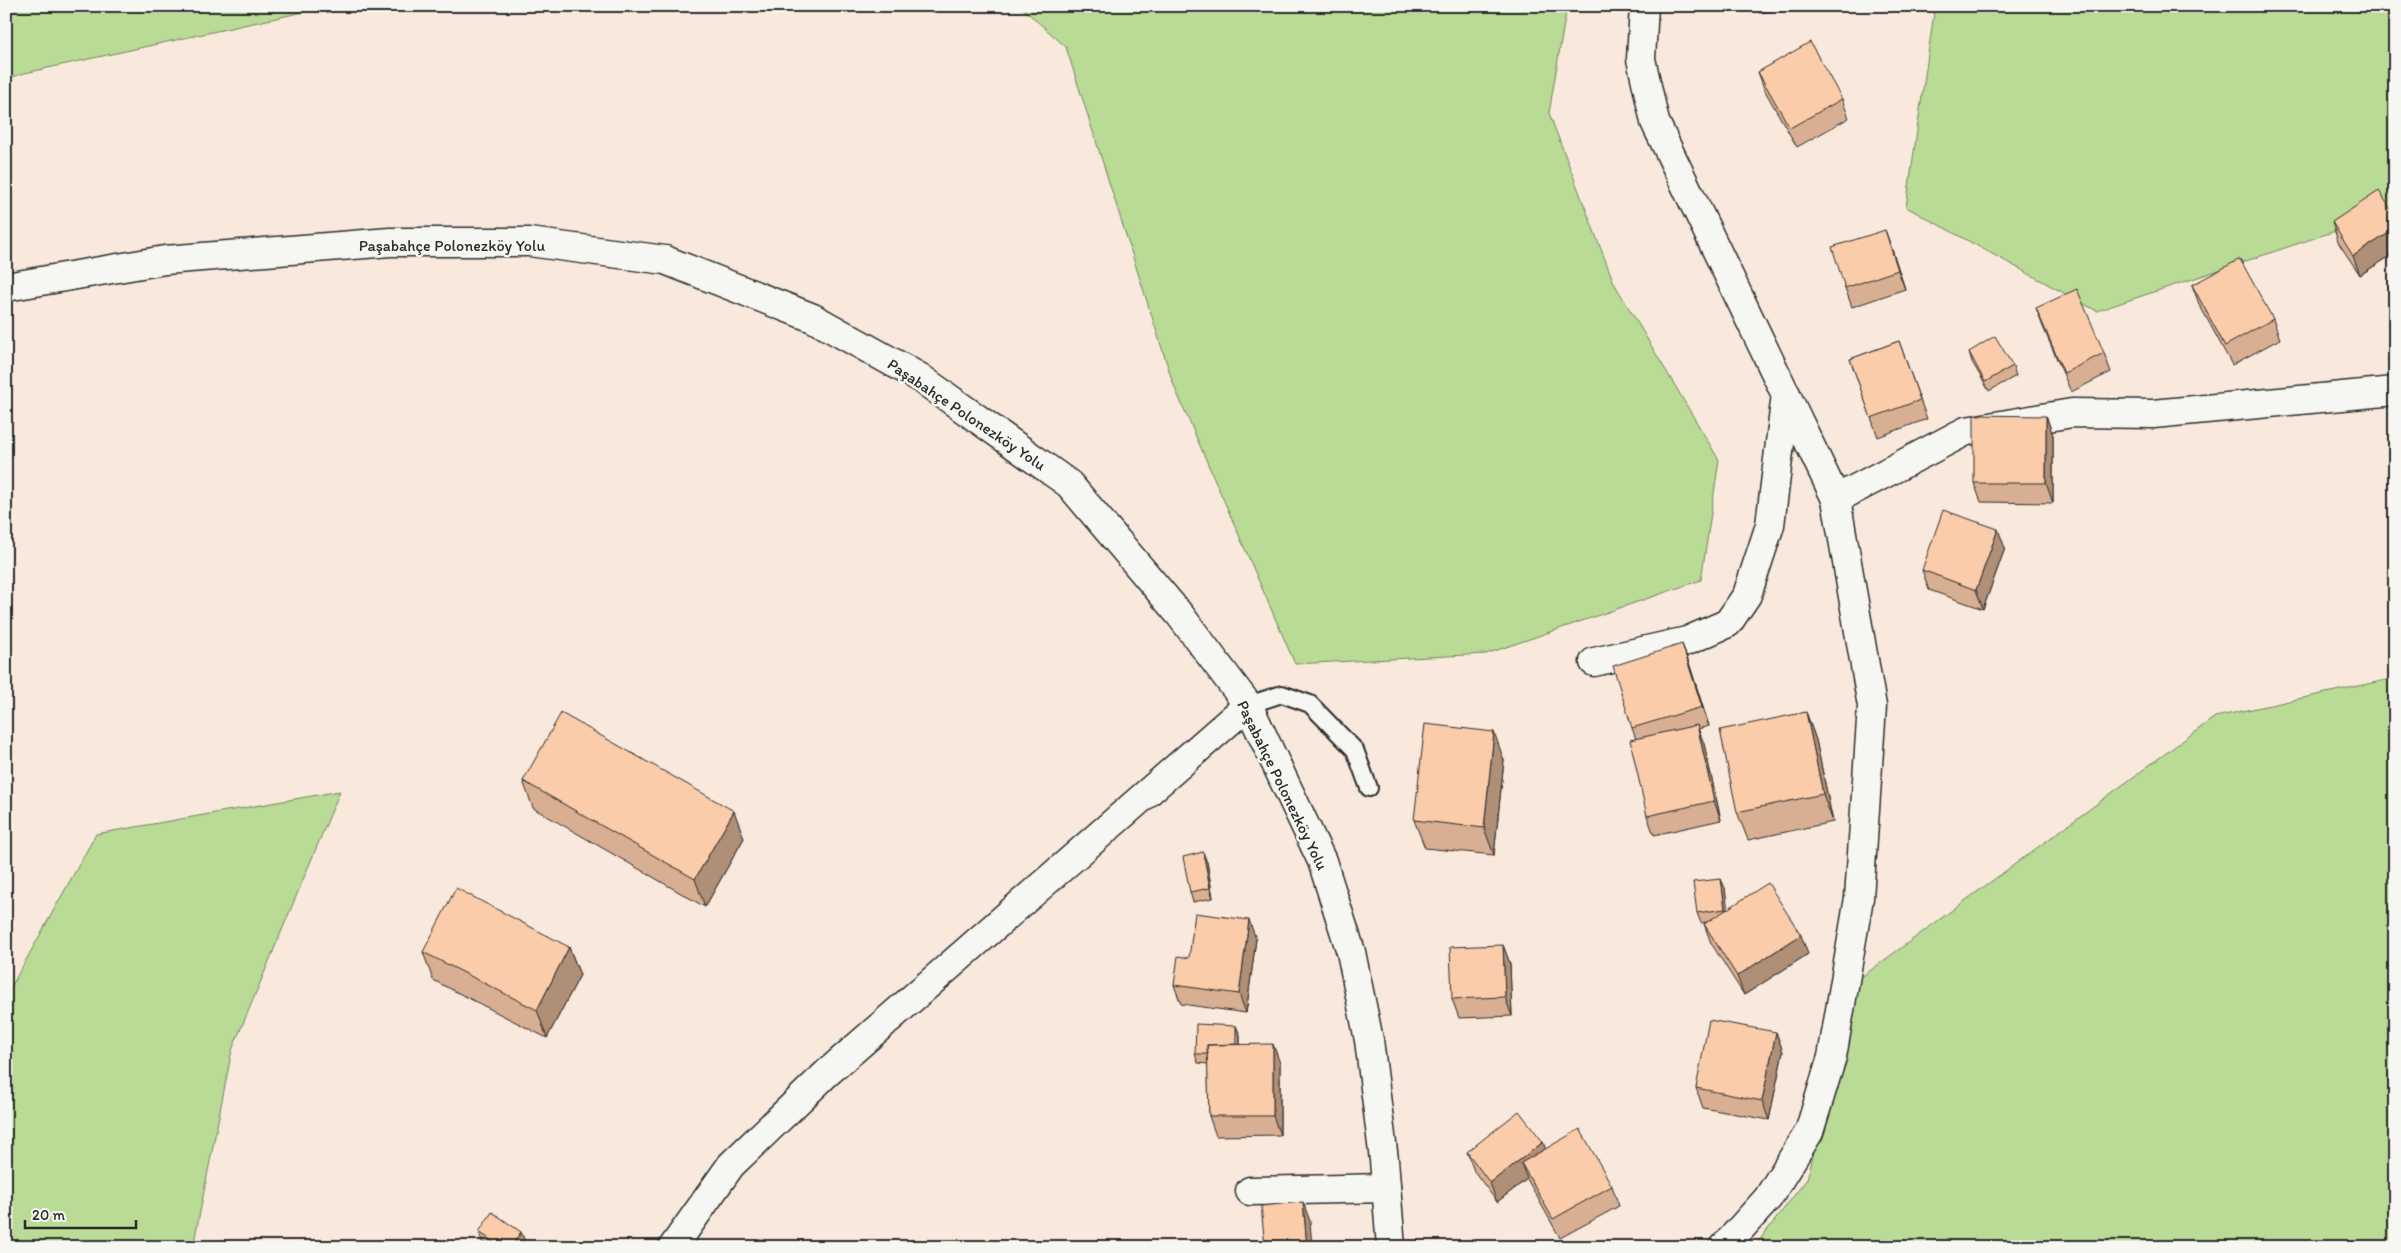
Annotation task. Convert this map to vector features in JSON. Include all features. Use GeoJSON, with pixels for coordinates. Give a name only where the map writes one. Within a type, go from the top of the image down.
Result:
{"type":"FeatureCollection","features":[{"type":"Feature","properties":{"kind":"street"},"geometry":{"type":"LineString","coordinates":[[1644,6],[1641,59],[1655,122],[1836,499],[1872,706],[1859,898],[1832,1057],[1809,1132],[1768,1198],[1724,1247]]}},
{"type":"Feature","properties":{"kind":"street","name":"Paşabahçe Polonezköy Yolu"},"geometry":{"type":"LineString","coordinates":[[6,287],[164,260],[390,242],[529,242],[665,260],[822,322],[919,377],[1069,484],[1180,615],[1248,705],[1322,861],[1351,952],[1369,1040],[1391,1247]]}},
{"type":"Feature","properties":{"kind":"street"},"geometry":{"type":"LineString","coordinates":[[1836,499],[1966,431],[2072,413],[2153,414],[2395,391]]}},
{"type":"Feature","properties":{"kind":"street"},"geometry":{"type":"LineString","coordinates":[[1594,662],[1687,641],[1728,623],[1747,595],[1770,524],[1786,394]]}},
{"type":"Feature","properties":{"kind":"street"},"geometry":{"type":"LineString","coordinates":[[673,1247],[731,1165],[827,1073],[1248,705]]}},
{"type":"Feature","properties":{"kind":"street"},"geometry":{"type":"LineString","coordinates":[[1250,1191],[1386,1188]]}},
{"type":"Feature","properties":{"kind":"lane"},"geometry":{"type":"LineString","coordinates":[[1248,705],[1282,694],[1310,704],[1355,750],[1369,788]]}},
{"type":"Feature","properties":{"kind":"green space"},"geometry":{"type":"Polygon","coordinates":[[[6,6],[331,6],[25,73],[6,79],[6,6]]]}},
{"type":"Feature","properties":{"kind":"green space"},"geometry":{"type":"Polygon","coordinates":[[[1020,6],[1567,6],[1549,113],[1614,283],[1719,460],[1701,580],[1486,654],[1295,664],[1174,386],[1066,47],[1020,6]]]}},
{"type":"Feature","properties":{"kind":"green space"},"geometry":{"type":"Polygon","coordinates":[[[1935,6],[2395,6],[2395,211],[2097,311],[1906,207],[1935,6]]]}},
{"type":"Feature","properties":{"kind":"green space"},"geometry":{"type":"Polygon","coordinates":[[[2395,678],[2395,1247],[1754,1247],[1807,1179],[1830,1092],[1844,1051],[1860,978],[2215,717],[2395,678]]]}},
{"type":"Feature","properties":{"kind":"green space"},"geometry":{"type":"Polygon","coordinates":[[[340,791],[232,1050],[193,1247],[6,1247],[6,996],[96,834],[340,791]]]}},
{"type":"Feature","properties":{"kind":"building"},"geometry":{"type":"Polygon","coordinates":[[[1810,42],[1842,99],[1790,128],[1758,72],[1810,42]]]}},
{"type":"Feature","properties":{"kind":"building"},"geometry":{"type":"Polygon","coordinates":[[[2379,191],[2395,216],[2395,229],[2353,256],[2332,222],[2379,191]]]}},
{"type":"Feature","properties":{"kind":"building"},"geometry":{"type":"Polygon","coordinates":[[[1885,230],[1898,270],[1845,288],[1832,247],[1885,230]]]}},
{"type":"Feature","properties":{"kind":"building"},"geometry":{"type":"Polygon","coordinates":[[[2240,259],[2273,319],[2225,346],[2192,285],[2240,259]]]}},
{"type":"Feature","properties":{"kind":"building"},"geometry":{"type":"Polygon","coordinates":[[[2077,289],[2104,353],[2064,373],[2036,308],[2077,289]]]}},
{"type":"Feature","properties":{"kind":"building"},"geometry":{"type":"Polygon","coordinates":[[[1995,336],[2013,366],[1985,382],[1969,352],[1995,336]]]}},
{"type":"Feature","properties":{"kind":"building"},"geometry":{"type":"Polygon","coordinates":[[[1899,341],[1920,400],[1871,418],[1850,359],[1899,341]]]}},
{"type":"Feature","properties":{"kind":"building"},"geometry":{"type":"Polygon","coordinates":[[[1974,415],[2046,416],[2046,483],[1974,483],[1974,415]]]}},
{"type":"Feature","properties":{"kind":"building"},"geometry":{"type":"Polygon","coordinates":[[[1943,510],[1998,529],[1976,590],[1922,570],[1943,510]]]}},
{"type":"Feature","properties":{"kind":"building"},"geometry":{"type":"Polygon","coordinates":[[[1682,644],[1702,707],[1632,728],[1613,666],[1682,644]]]}},
{"type":"Feature","properties":{"kind":"building"},"geometry":{"type":"Polygon","coordinates":[[[1806,712],[1823,794],[1737,812],[1720,730],[1806,712]]]}},
{"type":"Feature","properties":{"kind":"building"},"geometry":{"type":"Polygon","coordinates":[[[561,713],[734,811],[695,879],[523,781],[561,713]]]}},
{"type":"Feature","properties":{"kind":"building"},"geometry":{"type":"Polygon","coordinates":[[[1425,724],[1494,732],[1484,828],[1414,820],[1425,724]]]}},
{"type":"Feature","properties":{"kind":"building"},"geometry":{"type":"Polygon","coordinates":[[[1697,725],[1714,801],[1647,816],[1630,740],[1697,725]]]}},
{"type":"Feature","properties":{"kind":"building"},"geometry":{"type":"Polygon","coordinates":[[[1203,852],[1210,888],[1190,892],[1183,857],[1203,852]]]}},
{"type":"Feature","properties":{"kind":"building"},"geometry":{"type":"Polygon","coordinates":[[[1721,879],[1725,909],[1697,913],[1693,882],[1721,879]]]}},
{"type":"Feature","properties":{"kind":"building"},"geometry":{"type":"Polygon","coordinates":[[[1768,883],[1801,935],[1737,976],[1704,924],[1768,883]]]}},
{"type":"Feature","properties":{"kind":"building"},"geometry":{"type":"Polygon","coordinates":[[[456,888],[569,947],[537,1010],[423,952],[456,888]]]}},
{"type":"Feature","properties":{"kind":"building"},"geometry":{"type":"Polygon","coordinates":[[[1195,913],[1249,920],[1239,994],[1174,985],[1178,956],[1189,958],[1195,913]]]}},
{"type":"Feature","properties":{"kind":"building"},"geometry":{"type":"Polygon","coordinates":[[[1503,945],[1505,997],[1452,999],[1450,947],[1503,945]]]}},
{"type":"Feature","properties":{"kind":"building"},"geometry":{"type":"Polygon","coordinates":[[[1709,1020],[1776,1032],[1762,1101],[1696,1088],[1709,1020]]]}},
{"type":"Feature","properties":{"kind":"building"},"geometry":{"type":"Polygon","coordinates":[[[1196,1024],[1236,1026],[1236,1044],[1207,1045],[1208,1054],[1195,1054],[1196,1024]]]}},
{"type":"Feature","properties":{"kind":"building"},"geometry":{"type":"Polygon","coordinates":[[[1273,1044],[1273,1116],[1209,1116],[1207,1045],[1273,1044]]]}},
{"type":"Feature","properties":{"kind":"building"},"geometry":{"type":"Polygon","coordinates":[[[1519,1111],[1543,1142],[1490,1183],[1467,1152],[1519,1111]]]}},
{"type":"Feature","properties":{"kind":"building"},"geometry":{"type":"Polygon","coordinates":[[[1580,1129],[1612,1186],[1553,1219],[1521,1163],[1580,1129]]]}},
{"type":"Feature","properties":{"kind":"building"},"geometry":{"type":"Polygon","coordinates":[[[1303,1202],[1307,1247],[1265,1247],[1261,1206],[1303,1202]]]}},
{"type":"Feature","properties":{"kind":"building"},"geometry":{"type":"Polygon","coordinates":[[[492,1212],[521,1232],[511,1247],[501,1247],[479,1232],[492,1212]]]}}]}
